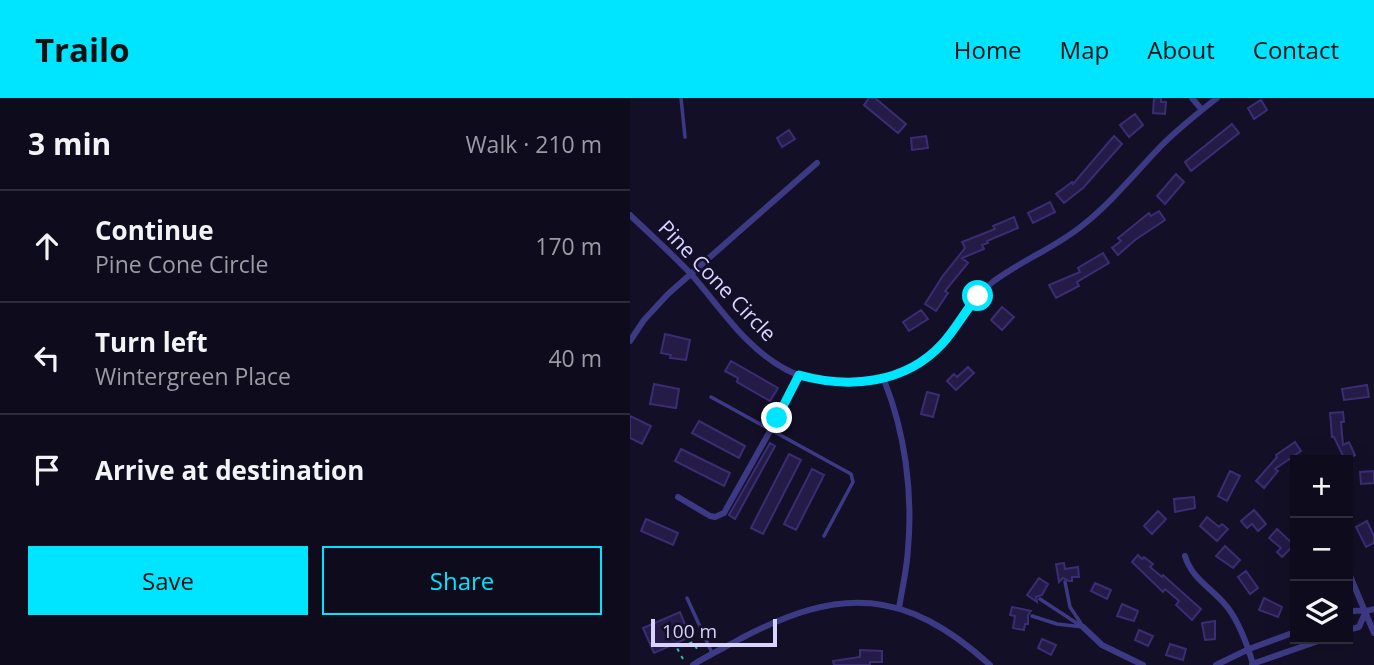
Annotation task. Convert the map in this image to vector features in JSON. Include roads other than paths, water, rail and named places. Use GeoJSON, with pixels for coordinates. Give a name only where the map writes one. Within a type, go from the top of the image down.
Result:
{"type":"FeatureCollection","features":[{"type":"Feature","properties":{"kind":"street"},"geometry":{"type":"LineString","coordinates":[[1192,98],[1202,110]]}},
{"type":"Feature","properties":{"kind":"street","name":"Pine Cone Circle"},"geometry":{"type":"LineString","coordinates":[[630,215],[690,274],[748,342],[768,359],[799,375],[832,381],[884,380],[911,368],[934,352],[978,296],[995,281],[1048,251],[1084,225],[1163,145],[1217,98]]}},
{"type":"Feature","properties":{"kind":"street"},"geometry":{"type":"LineString","coordinates":[[630,341],[652,310],[817,163]]}},
{"type":"Feature","properties":{"kind":"street"},"geometry":{"type":"LineString","coordinates":[[678,497],[709,516],[722,515],[799,375]]}},
{"type":"Feature","properties":{"kind":"street"},"geometry":{"type":"LineString","coordinates":[[884,380],[902,440],[909,499],[908,552],[899,608]]}},
{"type":"Feature","properties":{"kind":"street"},"geometry":{"type":"LineString","coordinates":[[1185,556],[1188,567],[1233,615],[1249,649],[1252,664],[1310,644]]}},
{"type":"Feature","properties":{"kind":"street"},"geometry":{"type":"LineString","coordinates":[[1353,581],[1374,634]]}},
{"type":"Feature","properties":{"kind":"street"},"geometry":{"type":"LineString","coordinates":[[693,665],[757,630],[824,606],[872,603],[899,608],[952,632],[990,665]]}},
{"type":"Feature","properties":{"kind":"street"},"geometry":{"type":"LineString","coordinates":[[1353,628],[1359,626],[1366,613],[1374,609]]}},
{"type":"Feature","properties":{"kind":"street"},"geometry":{"type":"LineString","coordinates":[[1353,610],[1366,613]]}},
{"type":"Feature","properties":{"kind":"street"},"geometry":{"type":"LineString","coordinates":[[1083,627],[1102,645],[1143,665]]}},
{"type":"Feature","properties":{"kind":"street"},"geometry":{"type":"LineString","coordinates":[[1216,665],[1290,634]]}},
{"type":"Feature","properties":{"kind":"lane"},"geometry":{"type":"LineString","coordinates":[[681,98],[685,137]]}},
{"type":"Feature","properties":{"kind":"lane"},"geometry":{"type":"LineString","coordinates":[[711,397],[851,474],[853,482],[824,536]]}},
{"type":"Feature","properties":{"kind":"lane"},"geometry":{"type":"LineString","coordinates":[[1065,582],[1070,607],[1083,627]]}},
{"type":"Feature","properties":{"kind":"lane"},"geometry":{"type":"LineString","coordinates":[[687,598],[712,653]]}},
{"type":"Feature","properties":{"kind":"lane"},"geometry":{"type":"LineString","coordinates":[[1040,599],[1083,627]]}},
{"type":"Feature","properties":{"kind":"lane"},"geometry":{"type":"LineString","coordinates":[[1032,616],[1058,624],[1083,627]]}}]}
